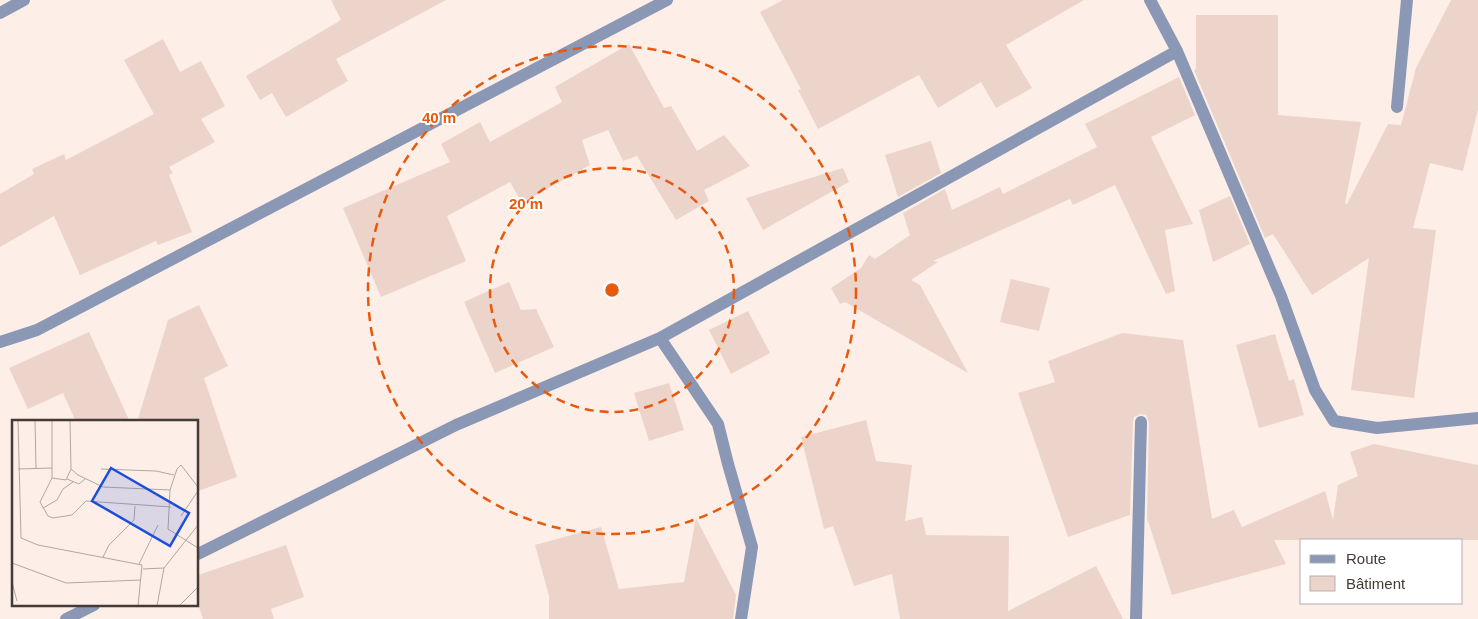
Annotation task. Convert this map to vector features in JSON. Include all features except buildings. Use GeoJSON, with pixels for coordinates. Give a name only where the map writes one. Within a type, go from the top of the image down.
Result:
{"type":"FeatureCollection","features":[{"type":"Feature","properties":{"kind":"street"},"geometry":{"type":"LineString","coordinates":[[0,13],[24,0]]}},
{"type":"Feature","properties":{"kind":"street"},"geometry":{"type":"LineString","coordinates":[[0,342],[37,330],[667,0]]}},
{"type":"Feature","properties":{"kind":"street"},"geometry":{"type":"LineString","coordinates":[[1150,0],[1177,50],[1281,296],[1315,390],[1334,421],[1377,428],[1478,418]]}},
{"type":"Feature","properties":{"kind":"street"},"geometry":{"type":"LineString","coordinates":[[1397,107],[1407,0]]}},
{"type":"Feature","properties":{"kind":"street"},"geometry":{"type":"LineString","coordinates":[[199,554],[456,425],[660,338],[1177,50]]}},
{"type":"Feature","properties":{"kind":"street"},"geometry":{"type":"LineString","coordinates":[[660,338],[718,424],[752,548],[741,619]]}},
{"type":"Feature","properties":{"kind":"street"},"geometry":{"type":"LineString","coordinates":[[1136,619],[1141,422]]}},
{"type":"Feature","properties":{"kind":"street"},"geometry":{"type":"LineString","coordinates":[[66,619],[92,606]]}}]}
